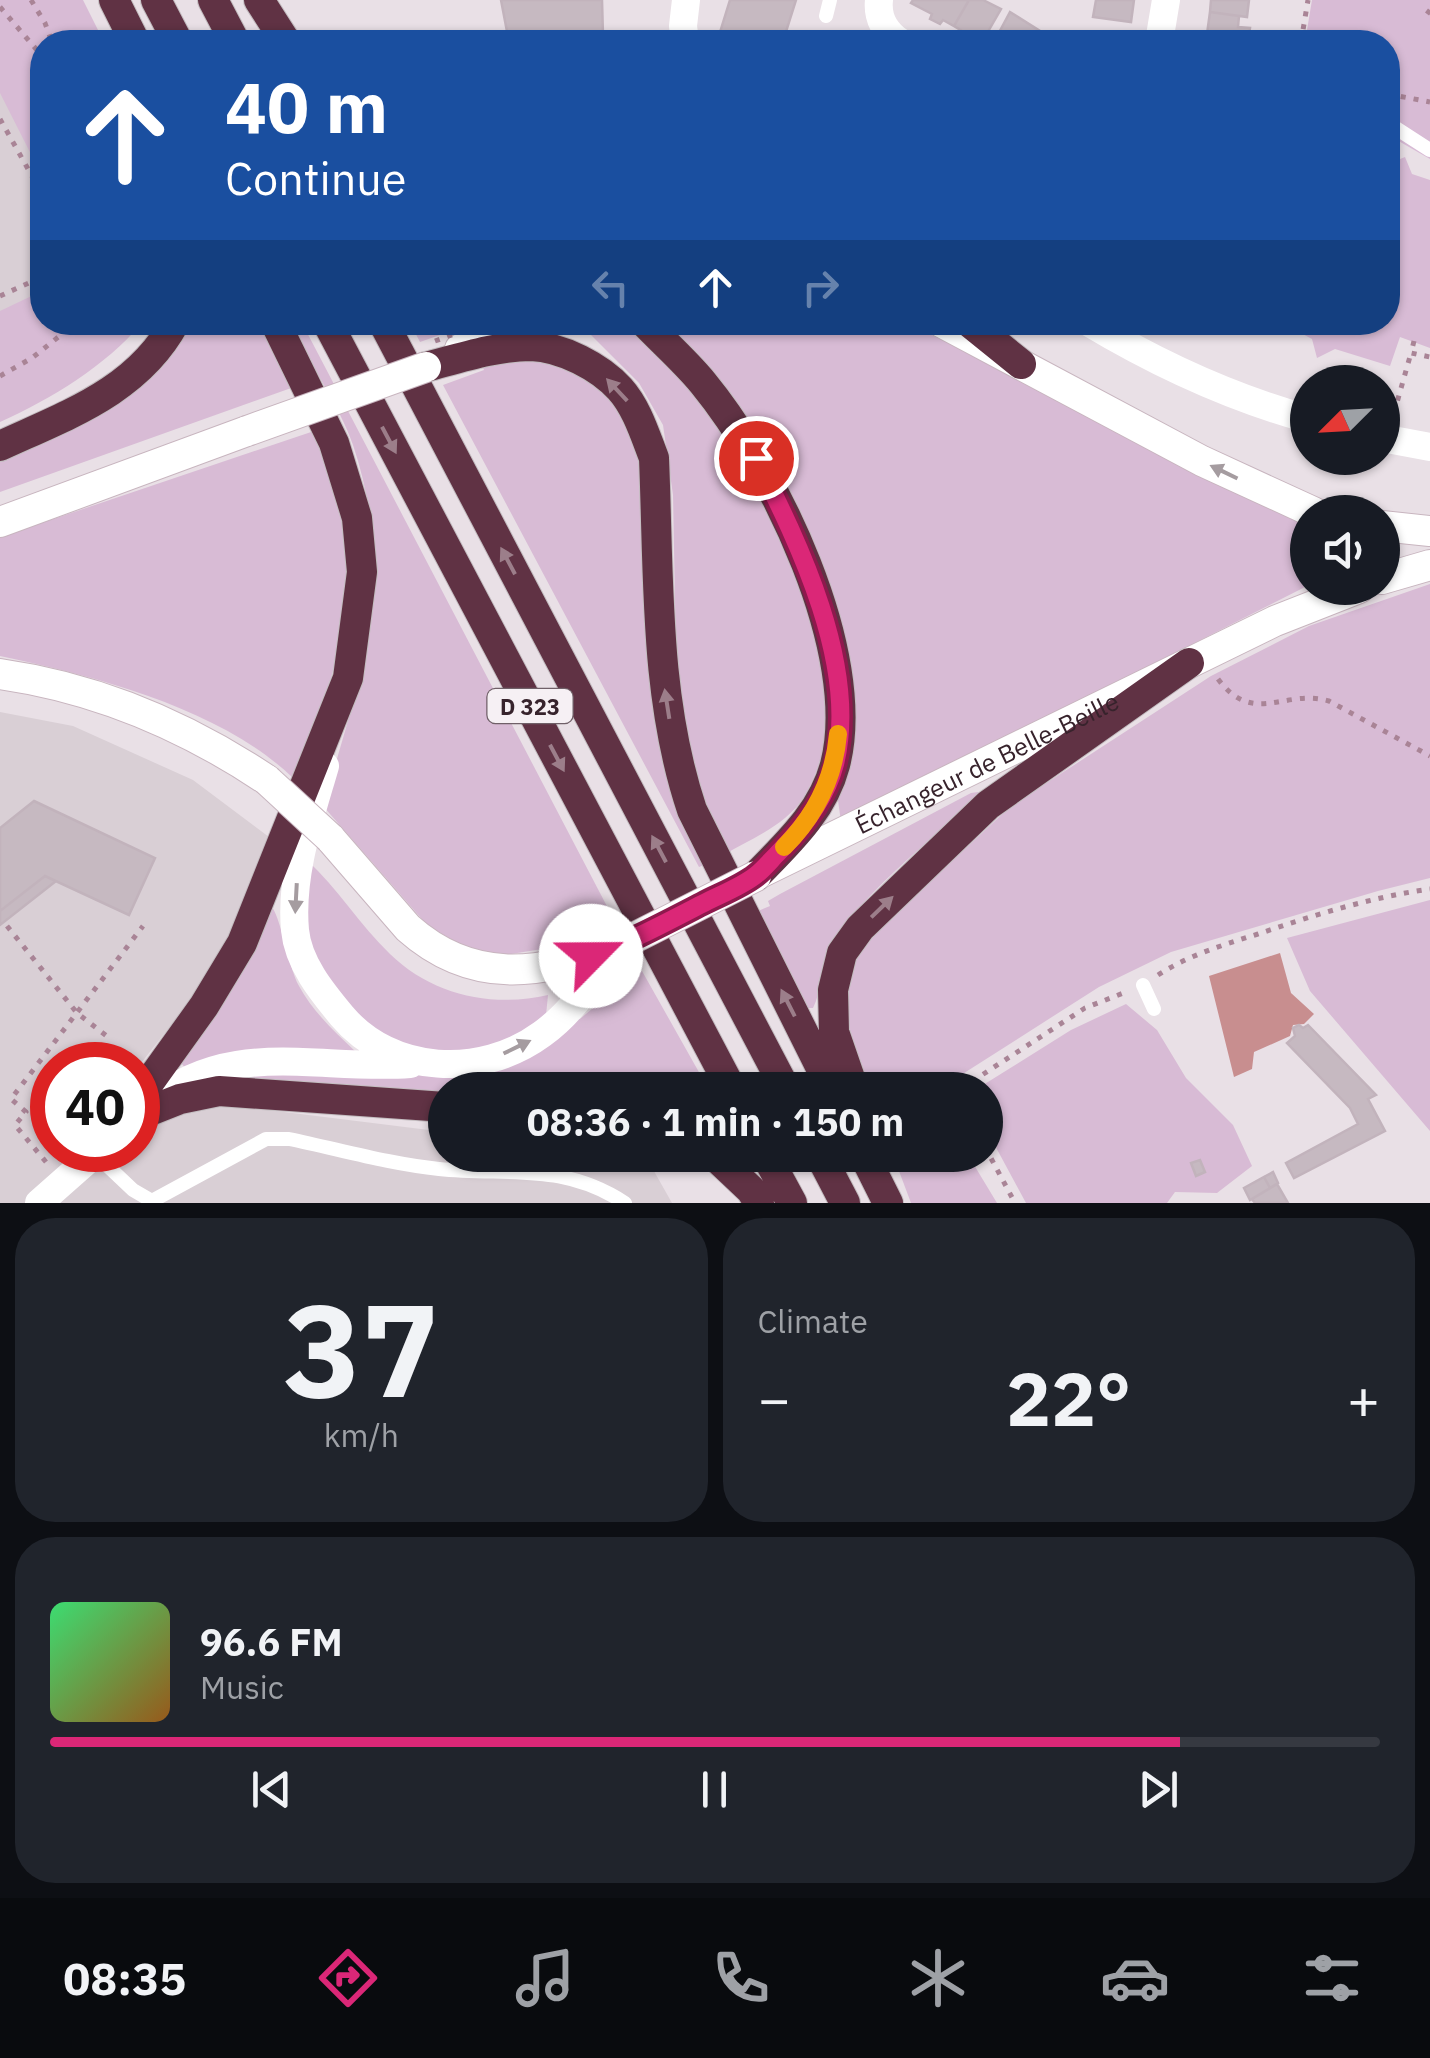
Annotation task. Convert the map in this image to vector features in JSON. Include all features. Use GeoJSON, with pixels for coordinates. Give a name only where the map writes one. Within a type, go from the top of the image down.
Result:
{"type":"FeatureCollection","features":[{"type":"Feature","properties":{"kind":"highway"},"geometry":{"type":"LineString","coordinates":[[156,0],[172,30]]}},
{"type":"Feature","properties":{"kind":"highway"},"geometry":{"type":"LineString","coordinates":[[213,0],[229,30]]}},
{"type":"Feature","properties":{"kind":"highway"},"geometry":{"type":"LineString","coordinates":[[259,0],[278,30]]}},
{"type":"Feature","properties":{"kind":"highway"},"geometry":{"type":"LineString","coordinates":[[0,446],[118,388],[162,346],[168,335]]}},
{"type":"Feature","properties":{"kind":"highway"},"geometry":{"type":"LineString","coordinates":[[160,1076],[242,943],[341,701],[351,660],[362,572],[357,518],[334,443],[281,335]]}},
{"type":"Feature","properties":{"kind":"highway","name":"D 323"},"geometry":{"type":"LineString","coordinates":[[334,335],[723,1072]]}},
{"type":"Feature","properties":{"kind":"highway","name":"D 323"},"geometry":{"type":"LineString","coordinates":[[389,335],[777,1072]]}},
{"type":"Feature","properties":{"kind":"highway"},"geometry":{"type":"LineString","coordinates":[[657,335],[703,382],[756,458],[802,556],[835,661],[839,700],[836,762],[824,793],[794,837],[756,876]]}},
{"type":"Feature","properties":{"kind":"highway"},"geometry":{"type":"LineString","coordinates":[[985,335],[1022,364]]}},
{"type":"Feature","properties":{"kind":"highway"},"geometry":{"type":"LineString","coordinates":[[426,368],[474,348],[534,346],[564,353],[594,369],[620,390],[641,422],[654,458],[664,696],[682,779],[692,810],[823,1072]]}},
{"type":"Feature","properties":{"kind":"highway"},"geometry":{"type":"LineString","coordinates":[[848,1072],[834,1032],[833,990],[842,954],[860,928],[988,805],[1193,661]]}},
{"type":"Feature","properties":{"kind":"highway"},"geometry":{"type":"LineString","coordinates":[[160,1104],[219,1090],[428,1106]]}},
{"type":"Feature","properties":{"kind":"highway"},"geometry":{"type":"LineString","coordinates":[[732,1172],[759,1203]]}},
{"type":"Feature","properties":{"kind":"highway"},"geometry":{"type":"LineString","coordinates":[[775,1172],[792,1203]]}},
{"type":"Feature","properties":{"kind":"highway"},"geometry":{"type":"LineString","coordinates":[[829,1172],[845,1203]]}},
{"type":"Feature","properties":{"kind":"highway"},"geometry":{"type":"LineString","coordinates":[[873,1172],[890,1203]]}},
{"type":"Feature","properties":{"kind":"highway"},"geometry":{"type":"LineString","coordinates":[[881,1172],[890,1203]]}},
{"type":"Feature","properties":{"kind":"street"},"geometry":{"type":"LineString","coordinates":[[683,30],[686,0]]}},
{"type":"Feature","properties":{"kind":"street"},"geometry":{"type":"LineString","coordinates":[[880,0],[878,10],[888,30]]}},
{"type":"Feature","properties":{"kind":"street"},"geometry":{"type":"LineString","coordinates":[[1161,30],[1166,0]]}},
{"type":"Feature","properties":{"kind":"street"},"geometry":{"type":"LineString","coordinates":[[474,348],[503,335]]}},
{"type":"Feature","properties":{"kind":"street"},"geometry":{"type":"LineString","coordinates":[[965,335],[1202,461],[1290,501]]}},
{"type":"Feature","properties":{"kind":"street"},"geometry":{"type":"LineString","coordinates":[[1110,335],[1198,381],[1290,413]]}},
{"type":"Feature","properties":{"kind":"street"},"geometry":{"type":"LineString","coordinates":[[0,522],[426,368]]}},
{"type":"Feature","properties":{"kind":"street"},"geometry":{"type":"LineString","coordinates":[[1400,435],[1430,447]]}},
{"type":"Feature","properties":{"kind":"street"},"geometry":{"type":"LineString","coordinates":[[1400,528],[1430,531]]}},
{"type":"Feature","properties":{"kind":"street"},"geometry":{"type":"LineString","coordinates":[[1400,574],[1430,565]]}},
{"type":"Feature","properties":{"kind":"street","name":"Échangeur de Belle-Beille"},"geometry":{"type":"LineString","coordinates":[[0,674],[48,682],[134,708],[190,732],[267,780],[330,838],[422,940],[460,962],[480,968],[525,970],[565,964],[616,947],[1275,620],[1314,605]]}},
{"type":"Feature","properties":{"kind":"street"},"geometry":{"type":"LineString","coordinates":[[341,701],[302,852],[295,934],[314,983],[348,1023],[379,1048],[416,1063]]}},
{"type":"Feature","properties":{"kind":"street"},"geometry":{"type":"LineString","coordinates":[[160,1096],[232,1063],[284,1059],[380,1066],[460,1064],[494,1058],[542,1035],[581,994],[616,947]]}},
{"type":"Feature","properties":{"kind":"street"},"geometry":{"type":"LineString","coordinates":[[38,1203],[74,1172]]}},
{"type":"Feature","properties":{"kind":"lane"},"geometry":{"type":"LineString","coordinates":[[826,16],[830,0]]}},
{"type":"Feature","properties":{"kind":"lane"},"geometry":{"type":"LineString","coordinates":[[1400,130],[1430,150]]}},
{"type":"Feature","properties":{"kind":"lane"},"geometry":{"type":"LineString","coordinates":[[1143,986],[1154,1009]]}},
{"type":"Feature","properties":{"kind":"lane"},"geometry":{"type":"LineString","coordinates":[[116,1172],[133,1190],[156,1202],[266,1139],[288,1139],[436,1169],[532,1170],[604,1190],[625,1203]]}},
{"type":"Feature","properties":{"kind":"path"},"geometry":{"type":"LineString","coordinates":[[31,0],[48,30]]}},
{"type":"Feature","properties":{"kind":"path"},"geometry":{"type":"LineString","coordinates":[[1303,30],[1308,0]]}},
{"type":"Feature","properties":{"kind":"path"},"geometry":{"type":"LineString","coordinates":[[0,8],[30,42]]}},
{"type":"Feature","properties":{"kind":"path"},"geometry":{"type":"LineString","coordinates":[[1400,96],[1430,102]]}},
{"type":"Feature","properties":{"kind":"path"},"geometry":{"type":"LineString","coordinates":[[0,119],[30,173]]}},
{"type":"Feature","properties":{"kind":"path"},"geometry":{"type":"LineString","coordinates":[[0,296],[30,282]]}},
{"type":"Feature","properties":{"kind":"path"},"geometry":{"type":"LineString","coordinates":[[0,376],[61,335]]}},
{"type":"Feature","properties":{"kind":"path"},"geometry":{"type":"LineString","coordinates":[[1400,388],[1414,341]]}},
{"type":"Feature","properties":{"kind":"path"},"geometry":{"type":"LineString","coordinates":[[1411,352],[1430,357]]}},
{"type":"Feature","properties":{"kind":"path"},"geometry":{"type":"LineString","coordinates":[[1193,661],[1218,678],[1232,697],[1268,704],[1316,698],[1430,756]]}},
{"type":"Feature","properties":{"kind":"path"},"geometry":{"type":"LineString","coordinates":[[986,1072],[1085,1008],[1143,986],[1162,972],[1214,948],[1332,911],[1430,890]]}},
{"type":"Feature","properties":{"kind":"path"},"geometry":{"type":"LineString","coordinates":[[7,926],[77,1012],[108,1037]]}},
{"type":"Feature","properties":{"kind":"path"},"geometry":{"type":"LineString","coordinates":[[54,1042],[142,926]]}},
{"type":"Feature","properties":{"kind":"path"},"geometry":{"type":"LineString","coordinates":[[30,1074],[11,1099],[26,1112],[14,1125],[30,1143]]}},
{"type":"Feature","properties":{"kind":"path"},"geometry":{"type":"LineString","coordinates":[[998,1172],[1014,1203]]}},
{"type":"Feature","properties":{"kind":"shaded area"},"geometry":{"type":"Polygon","coordinates":[[[0,0],[83,0],[98,30],[30,30],[30,152],[0,93],[0,0]]]}},
{"type":"Feature","properties":{"kind":"shaded area"},"geometry":{"type":"Polygon","coordinates":[[[1312,0],[1430,0],[1430,159],[1400,142],[1400,30],[1307,30],[1312,0]]]}},
{"type":"Feature","properties":{"kind":"shaded area"},"geometry":{"type":"Polygon","coordinates":[[[0,21],[30,85],[30,329],[0,349],[0,21]]]}},
{"type":"Feature","properties":{"kind":"shaded area"},"geometry":{"type":"Polygon","coordinates":[[[1405,157],[1412,174],[1430,180],[1430,348],[1400,337],[1390,365],[1335,349],[1317,358],[1312,339],[1304,335],[1400,335],[1400,159],[1405,157]]]}},
{"type":"Feature","properties":{"kind":"shaded area"},"geometry":{"type":"Polygon","coordinates":[[[30,297],[30,335],[131,335],[77,380],[0,422],[0,311],[30,297]]]}},
{"type":"Feature","properties":{"kind":"shaded area"},"geometry":{"type":"Polygon","coordinates":[[[180,335],[268,335],[294,387],[0,492],[0,462],[108,410],[152,374],[180,335]]]}},
{"type":"Feature","properties":{"kind":"shaded area"},"geometry":{"type":"Polygon","coordinates":[[[296,335],[308,335],[611,914],[542,949],[505,955],[466,948],[427,925],[323,806],[360,671],[373,584],[366,493],[353,445],[296,335]]]}},
{"type":"Feature","properties":{"kind":"shaded area"},"geometry":{"type":"Polygon","coordinates":[[[416,335],[440,335],[420,342],[416,335]]]}},
{"type":"Feature","properties":{"kind":"shaded area"},"geometry":{"type":"Polygon","coordinates":[[[591,335],[635,335],[690,389],[726,434],[762,494],[796,570],[810,610],[827,685],[824,748],[804,797],[768,830],[725,854],[700,799],[677,707],[673,495],[663,425],[639,383],[591,335]]]}},
{"type":"Feature","properties":{"kind":"shaded area"},"geometry":{"type":"Polygon","coordinates":[[[668,335],[932,335],[1290,510],[1290,595],[841,822],[833,601],[668,335]]]}},
{"type":"Feature","properties":{"kind":"shaded area"},"geometry":{"type":"Polygon","coordinates":[[[549,359],[612,395],[633,426],[709,863],[699,867],[443,385],[484,370],[481,362],[549,359]]]}},
{"type":"Feature","properties":{"kind":"shaded area"},"geometry":{"type":"Polygon","coordinates":[[[320,429],[348,536],[349,612],[331,678],[293,778],[264,754],[194,714],[116,685],[0,656],[0,537],[320,429]]]}},
{"type":"Feature","properties":{"kind":"shaded area"},"geometry":{"type":"Polygon","coordinates":[[[1430,584],[1430,878],[1171,952],[1099,987],[966,1072],[862,1072],[845,1018],[847,985],[862,945],[1011,806],[1211,676],[1309,626],[1370,605],[1400,605],[1400,594],[1430,584]]]}},
{"type":"Feature","properties":{"kind":"shaded area"},"geometry":{"type":"Polygon","coordinates":[[[0,712],[73,726],[193,780],[273,840],[216,968],[158,1042],[30,1042],[30,1172],[160,1172],[160,1097],[428,1130],[428,1172],[654,1172],[672,1203],[0,1203],[0,712]]]}},
{"type":"Feature","properties":{"kind":"shaded area"},"geometry":{"type":"Polygon","coordinates":[[[978,792],[979,797],[874,891],[855,913],[827,955],[816,1002],[813,1008],[807,1008],[758,911],[770,906],[768,901],[780,894],[978,792]]]}},
{"type":"Feature","properties":{"kind":"shaded area"},"geometry":{"type":"Polygon","coordinates":[[[307,860],[379,943],[425,980],[484,999],[548,995],[546,1015],[526,1033],[467,1053],[405,1047],[373,1030],[317,970],[303,930],[307,860]]]}},
{"type":"Feature","properties":{"kind":"shaded area"},"geometry":{"type":"Polygon","coordinates":[[[1430,900],[1430,1131],[1310,991],[1287,938],[1430,900]]]}},
{"type":"Feature","properties":{"kind":"shaded area"},"geometry":{"type":"Polygon","coordinates":[[[270,904],[299,986],[318,1013],[356,1052],[251,1052],[186,1069],[177,1058],[270,904]]]}},
{"type":"Feature","properties":{"kind":"shaded area"},"geometry":{"type":"Polygon","coordinates":[[[1280,953],[1291,993],[1314,1014],[1304,1024],[1293,1025],[1290,1036],[1254,1052],[1252,1069],[1234,1077],[1209,976],[1280,953]]]}},
{"type":"Feature","properties":{"kind":"shaded area"},"geometry":{"type":"Polygon","coordinates":[[[642,971],[699,1072],[481,1072],[573,1019],[580,1019],[642,971]]]}},
{"type":"Feature","properties":{"kind":"shaded area"},"geometry":{"type":"Polygon","coordinates":[[[1126,1004],[1157,1030],[1186,1078],[1233,1125],[1252,1166],[1217,1193],[1175,1192],[1167,1203],[1026,1203],[1003,1160],[1003,1072],[1071,1030],[1126,1004]]]}},
{"type":"Feature","properties":{"kind":"shaded area"},"geometry":{"type":"Polygon","coordinates":[[[324,1068],[428,1076],[428,1097],[228,1079],[324,1068]]]}},
{"type":"Feature","properties":{"kind":"shaded area"},"geometry":{"type":"Polygon","coordinates":[[[899,1172],[978,1172],[997,1203],[911,1203],[899,1172]]]}},
{"type":"Feature","properties":{"kind":"building"},"geometry":{"type":"Polygon","coordinates":[[[501,0],[602,0],[603,30],[507,30],[501,0]]]}},
{"type":"Feature","properties":{"kind":"building"},"geometry":{"type":"Polygon","coordinates":[[[730,0],[796,0],[787,30],[721,30],[730,0]]]}},
{"type":"Feature","properties":{"kind":"building"},"geometry":{"type":"Polygon","coordinates":[[[969,0],[954,26],[930,19],[932,14],[911,3],[969,0]]]}},
{"type":"Feature","properties":{"kind":"building"},"geometry":{"type":"Polygon","coordinates":[[[969,0],[983,0],[1001,9],[989,30],[961,30],[954,26],[969,0]]]}},
{"type":"Feature","properties":{"kind":"building"},"geometry":{"type":"Polygon","coordinates":[[[1096,0],[1134,0],[1131,22],[1093,17],[1096,0]]]}},
{"type":"Feature","properties":{"kind":"building"},"geometry":{"type":"Polygon","coordinates":[[[1211,0],[1249,0],[1247,17],[1210,12],[1211,0]]]}},
{"type":"Feature","properties":{"kind":"building"},"geometry":{"type":"Polygon","coordinates":[[[1010,12],[1038,30],[1000,30],[1010,12]]]}},
{"type":"Feature","properties":{"kind":"building"},"geometry":{"type":"Polygon","coordinates":[[[1210,12],[1239,16],[1238,27],[1250,28],[1250,30],[1208,30],[1210,12]]]}},
{"type":"Feature","properties":{"kind":"building"},"geometry":{"type":"Polygon","coordinates":[[[34,801],[155,858],[129,915],[45,876],[0,911],[0,828],[34,801]]]}},
{"type":"Feature","properties":{"kind":"building"},"geometry":{"type":"Polygon","coordinates":[[[45,876],[56,881],[0,925],[0,911],[45,876]]]}},
{"type":"Feature","properties":{"kind":"building"},"geometry":{"type":"Polygon","coordinates":[[[1308,1025],[1376,1095],[1368,1099],[1385,1131],[1294,1178],[1286,1163],[1358,1124],[1350,1108],[1287,1043],[1295,1036],[1293,1028],[1308,1025]]]}},
{"type":"Feature","properties":{"kind":"building"},"geometry":{"type":"Polygon","coordinates":[[[1200,1160],[1205,1172],[1196,1176],[1191,1163],[1200,1160]]]}},
{"type":"Feature","properties":{"kind":"building"},"geometry":{"type":"Polygon","coordinates":[[[1273,1172],[1278,1183],[1270,1188],[1264,1177],[1273,1172]]]}},
{"type":"Feature","properties":{"kind":"building"},"geometry":{"type":"Polygon","coordinates":[[[1264,1177],[1270,1188],[1250,1200],[1244,1188],[1264,1177]]]}},
{"type":"Feature","properties":{"kind":"building"},"geometry":{"type":"Polygon","coordinates":[[[1277,1184],[1288,1203],[1255,1203],[1252,1199],[1277,1184]]]}},
{"type":"Feature","properties":{"kind":"slow traffic"},"geometry":{"type":"LineString","coordinates":[[784,847],[824,793],[836,762],[838,734]]}},
{"type":"Feature","properties":{"kind":"route"},"geometry":{"type":"LineString","coordinates":[[591,956],[756,876],[810,816],[836,762],[839,700],[835,661],[822,610],[802,556],[756,458]]}}]}
